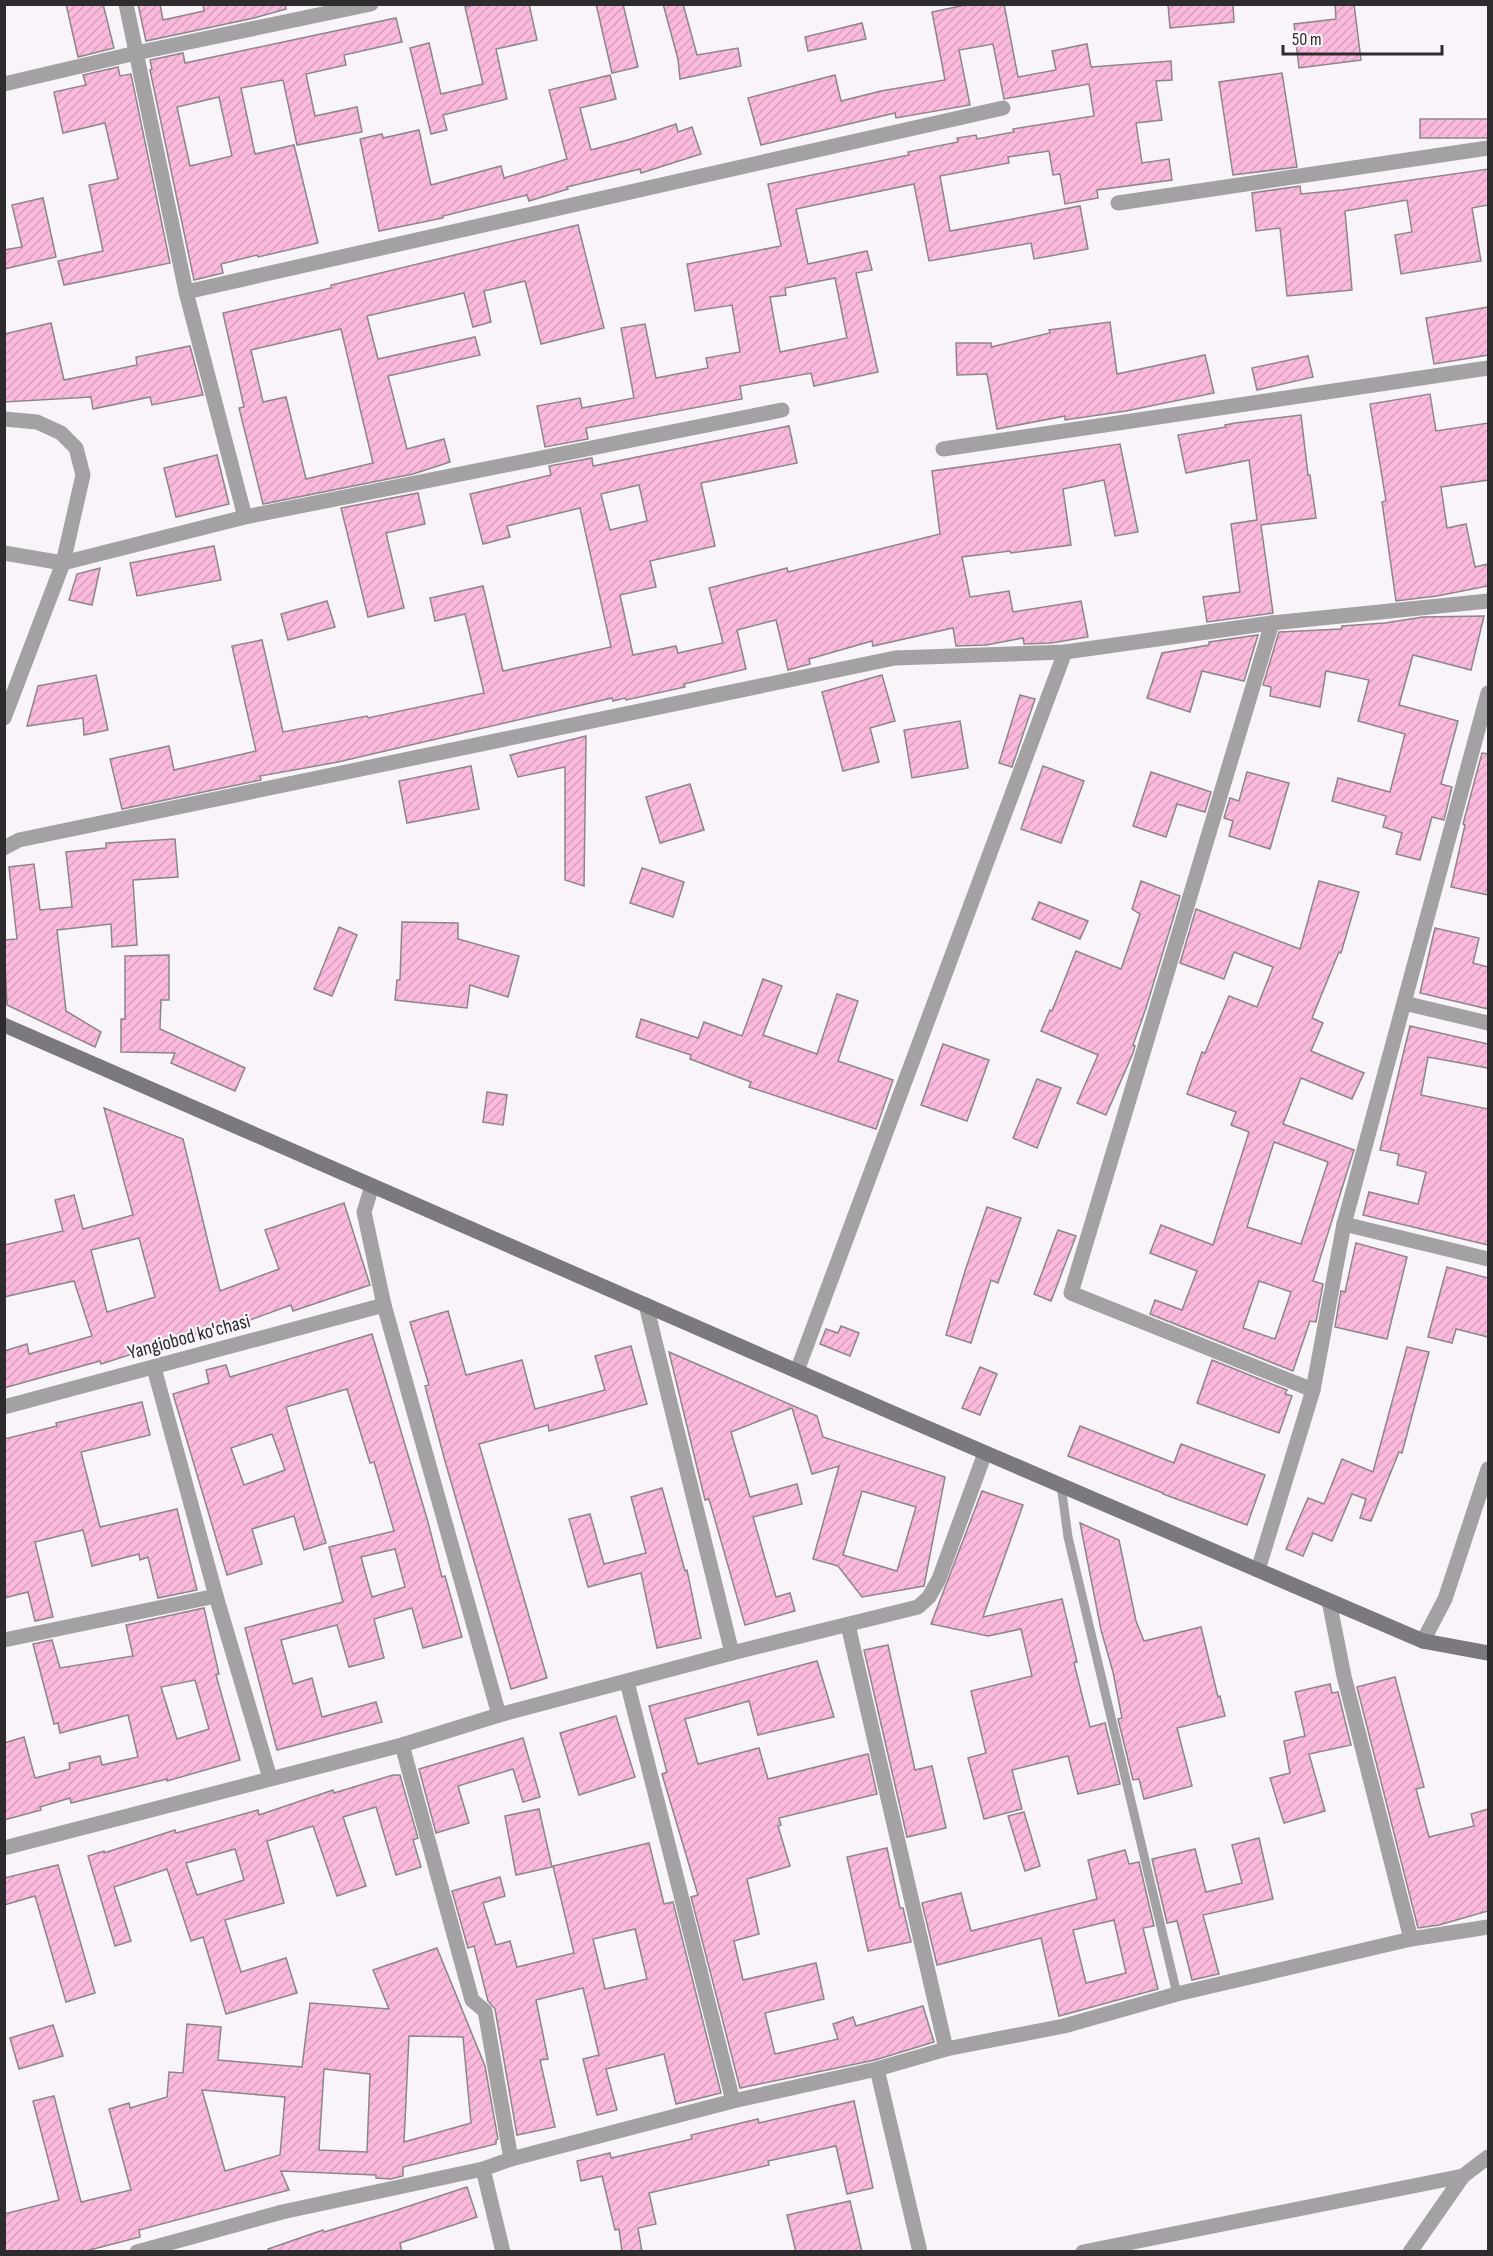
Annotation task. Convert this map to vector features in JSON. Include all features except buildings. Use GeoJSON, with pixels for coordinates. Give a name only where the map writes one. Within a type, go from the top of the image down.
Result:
{"type":"FeatureCollection","features":[{"type":"Feature","properties":{"kind":"street"},"geometry":{"type":"LineString","coordinates":[[126,4],[186,292],[245,517]]}},
{"type":"Feature","properties":{"kind":"street"},"geometry":{"type":"LineString","coordinates":[[4,84],[136,53],[371,4]]}},
{"type":"Feature","properties":{"kind":"street"},"geometry":{"type":"LineString","coordinates":[[186,292],[1003,108]]}},
{"type":"Feature","properties":{"kind":"street"},"geometry":{"type":"LineString","coordinates":[[1118,203],[1488,148]]}},
{"type":"Feature","properties":{"kind":"street"},"geometry":{"type":"LineString","coordinates":[[943,449],[1488,368]]}},
{"type":"Feature","properties":{"kind":"street"},"geometry":{"type":"LineString","coordinates":[[4,553],[63,563],[245,517],[782,410]]}},
{"type":"Feature","properties":{"kind":"street"},"geometry":{"type":"LineString","coordinates":[[4,419],[37,422],[61,433],[76,448],[83,475],[63,563],[4,718]]}},
{"type":"Feature","properties":{"kind":"street"},"geometry":{"type":"LineString","coordinates":[[4,848],[19,840],[895,658],[1065,652],[1272,623],[1488,600]]}},
{"type":"Feature","properties":{"kind":"street"},"geometry":{"type":"LineString","coordinates":[[1272,623],[1071,1293],[1313,1390]]}},
{"type":"Feature","properties":{"kind":"street"},"geometry":{"type":"LineString","coordinates":[[797,1371],[1065,652]]}},
{"type":"Feature","properties":{"kind":"street"},"geometry":{"type":"LineString","coordinates":[[1258,1570],[1313,1390],[1344,1224],[1488,693]]}},
{"type":"Feature","properties":{"kind":"street"},"geometry":{"type":"LineString","coordinates":[[1404,1003],[1488,1023]]}},
{"type":"Feature","properties":{"kind":"street"},"geometry":{"type":"LineString","coordinates":[[4,1024],[985,1453],[1423,1641],[1488,1653]]}},
{"type":"Feature","properties":{"kind":"street"},"geometry":{"type":"LineString","coordinates":[[372,1186],[364,1212],[384,1305],[499,1715]]}},
{"type":"Feature","properties":{"kind":"street"},"geometry":{"type":"LineString","coordinates":[[1344,1224],[1488,1259]]}},
{"type":"Feature","properties":{"kind":"street","name":"Yangiobod ko'chasi"},"geometry":{"type":"LineString","coordinates":[[4,1407],[384,1305]]}},
{"type":"Feature","properties":{"kind":"street"},"geometry":{"type":"LineString","coordinates":[[646,1305],[732,1653]]}},
{"type":"Feature","properties":{"kind":"street"},"geometry":{"type":"LineString","coordinates":[[154,1368],[216,1596],[270,1778]]}},
{"type":"Feature","properties":{"kind":"street"},"geometry":{"type":"LineString","coordinates":[[4,1848],[402,1745],[499,1715],[732,1653],[918,1607],[929,1597],[951,1549],[985,1453]]}},
{"type":"Feature","properties":{"kind":"street"},"geometry":{"type":"LineString","coordinates":[[1423,1641],[1445,1599],[1488,1469]]}},
{"type":"Feature","properties":{"kind":"street"},"geometry":{"type":"LineString","coordinates":[[4,1640],[216,1596]]}},
{"type":"Feature","properties":{"kind":"street"},"geometry":{"type":"LineString","coordinates":[[1329,1601],[1344,1676],[1411,1939]]}},
{"type":"Feature","properties":{"kind":"street"},"geometry":{"type":"LineString","coordinates":[[848,1625],[946,2049]]}},
{"type":"Feature","properties":{"kind":"street"},"geometry":{"type":"LineString","coordinates":[[627,1682],[733,2101]]}},
{"type":"Feature","properties":{"kind":"street"},"geometry":{"type":"LineString","coordinates":[[402,1745],[472,2000],[485,2012],[512,2159]]}},
{"type":"Feature","properties":{"kind":"street"},"geometry":{"type":"LineString","coordinates":[[137,2252],[282,2212],[483,2169],[512,2159],[733,2101],[877,2069],[946,2049],[1064,2026],[1178,1995],[1411,1939],[1488,1928]]}},
{"type":"Feature","properties":{"kind":"street"},"geometry":{"type":"LineString","coordinates":[[877,2069],[920,2252]]}},
{"type":"Feature","properties":{"kind":"street"},"geometry":{"type":"LineString","coordinates":[[1410,2252],[1463,2176],[1488,2157]]}},
{"type":"Feature","properties":{"kind":"street"},"geometry":{"type":"LineString","coordinates":[[483,2169],[503,2252]]}},
{"type":"Feature","properties":{"kind":"street"},"geometry":{"type":"LineString","coordinates":[[1083,2252],[1463,2176]]}},
{"type":"Feature","properties":{"kind":"lane"},"geometry":{"type":"LineString","coordinates":[[1061,1485],[1068,1537],[1178,1995]]}}]}
